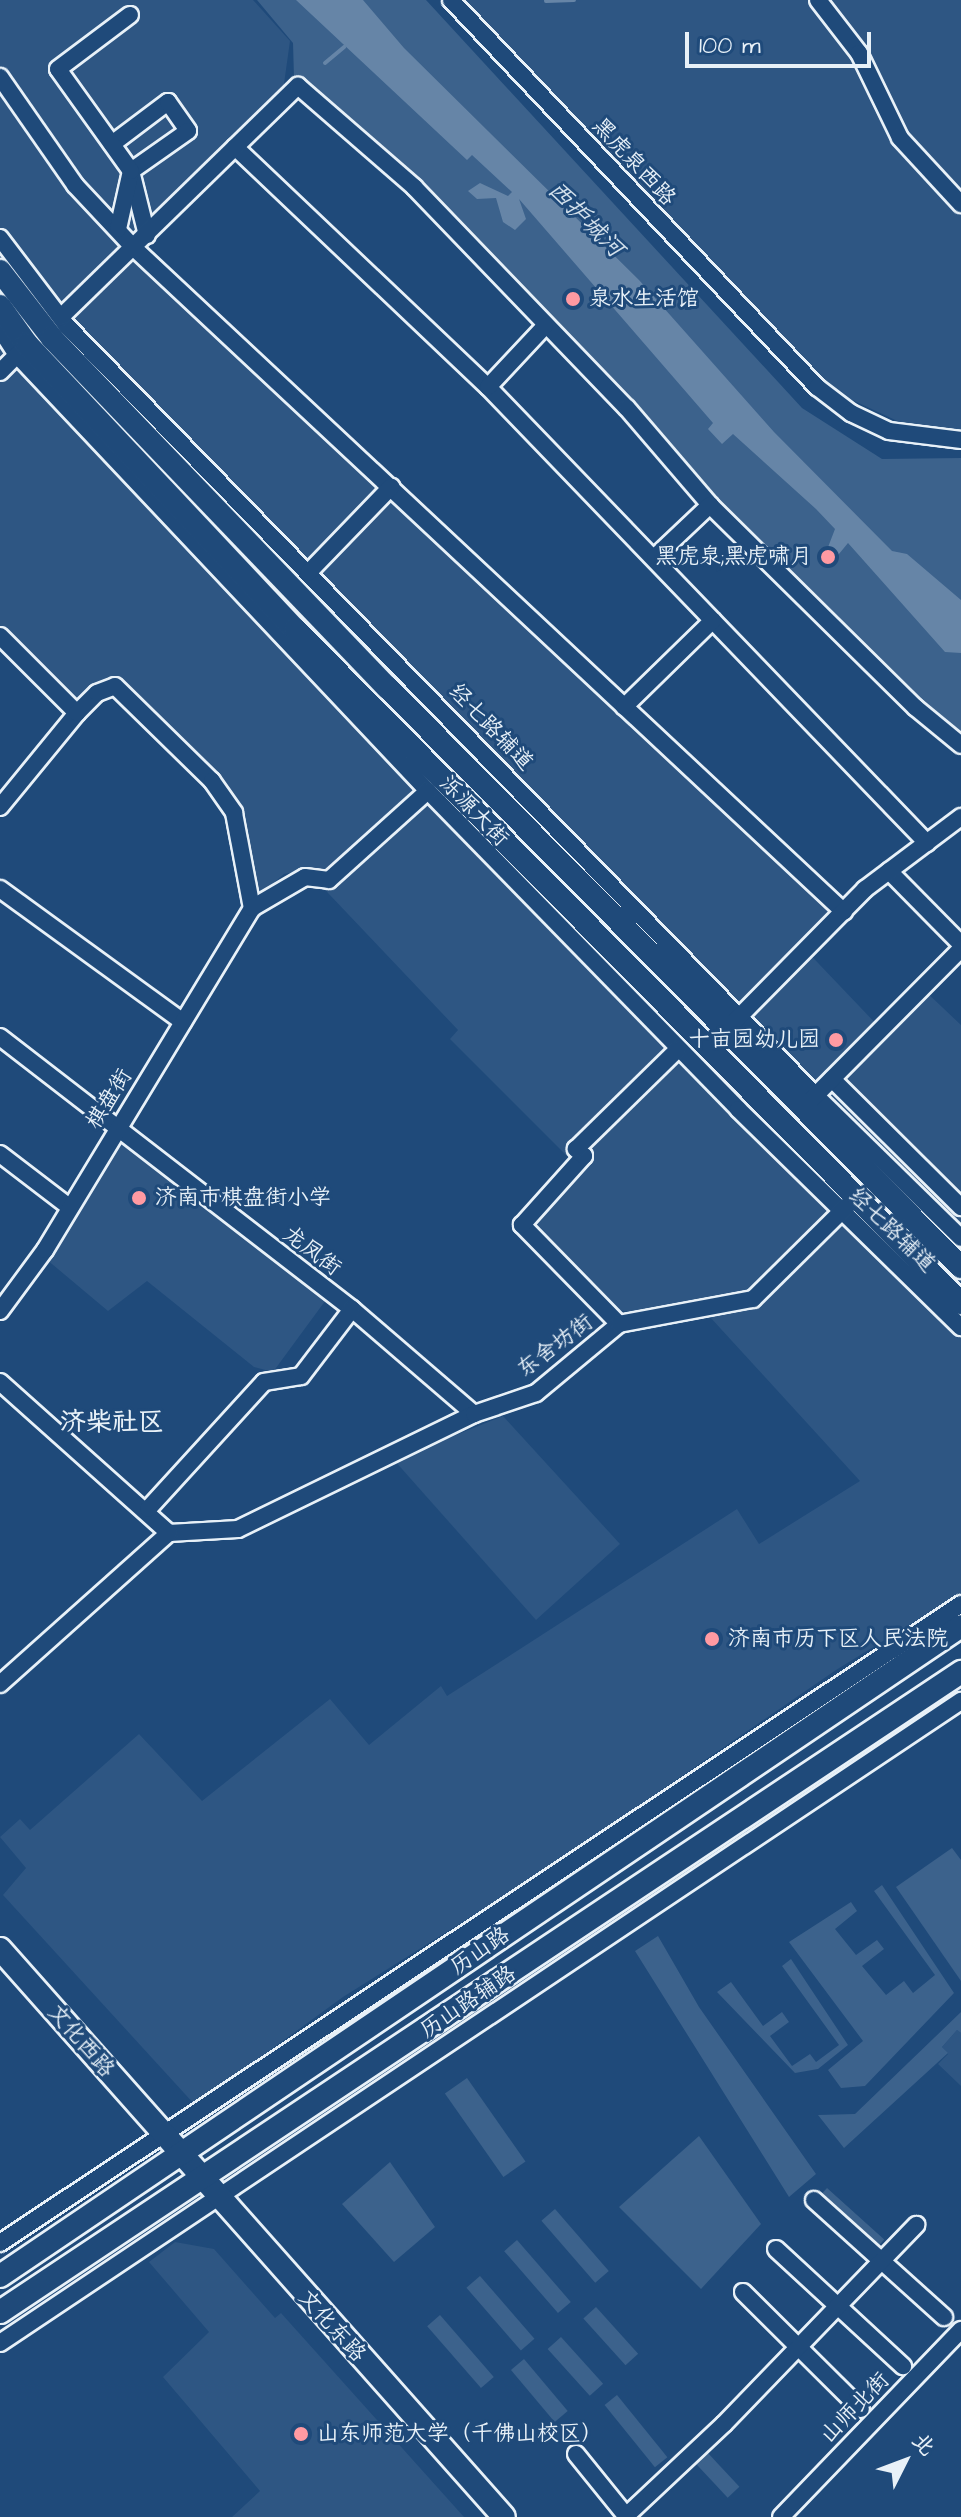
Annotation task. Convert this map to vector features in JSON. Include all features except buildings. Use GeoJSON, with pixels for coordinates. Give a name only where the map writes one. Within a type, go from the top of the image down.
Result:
{"type":"FeatureCollection","features":[{"type":"Feature","properties":{"kind":"main road","name":"泺源大街"},"geometry":{"type":"LineString","coordinates":[[0,271],[52,338],[725,1031],[809,1102],[961,1267]]}},
{"type":"Feature","properties":{"kind":"main road","name":"泺源大街"},"geometry":{"type":"LineString","coordinates":[[0,306],[22,349],[848,1205],[961,1303]]}},
{"type":"Feature","properties":{"kind":"main road","name":"历山路"},"geometry":{"type":"LineString","coordinates":[[0,2276],[961,1626]]}},
{"type":"Feature","properties":{"kind":"main road","name":"历山路"},"geometry":{"type":"LineString","coordinates":[[0,2312],[208,2187],[961,1672]]}},
{"type":"Feature","properties":{"kind":"main road","name":"文化西路"},"geometry":{"type":"LineString","coordinates":[[0,1949],[163,2133]]}},
{"type":"Feature","properties":{"kind":"main road","name":"文化东路"},"geometry":{"type":"LineString","coordinates":[[163,2133],[504,2517]]}},
{"type":"Feature","properties":{"kind":"street","name":"黑虎泉西路"},"geometry":{"type":"LineString","coordinates":[[451,0],[784,354],[851,413],[889,431],[961,440]]}},
{"type":"Feature","properties":{"kind":"street"},"geometry":{"type":"LineString","coordinates":[[818,0],[859,53],[900,138],[961,204]]}},
{"type":"Feature","properties":{"kind":"street"},"geometry":{"type":"LineString","coordinates":[[130,15],[58,69],[131,171],[147,235]]}},
{"type":"Feature","properties":{"kind":"street"},"geometry":{"type":"LineString","coordinates":[[0,77],[75,185],[134,248],[844,912]]}},
{"type":"Feature","properties":{"kind":"street"},"geometry":{"type":"LineString","coordinates":[[61,317],[298,86],[414,187],[627,408],[710,505],[916,708],[961,745]]}},
{"type":"Feature","properties":{"kind":"street"},"geometry":{"type":"LineString","coordinates":[[112,144],[168,102],[188,131],[131,171],[118,229]]}},
{"type":"Feature","properties":{"kind":"street"},"geometry":{"type":"LineString","coordinates":[[235,147],[488,387],[655,557],[927,843]]}},
{"type":"Feature","properties":{"kind":"street","name":"经七路辅道"},"geometry":{"type":"LineString","coordinates":[[0,238],[61,317],[741,1015],[809,1102],[961,1238]]}},
{"type":"Feature","properties":{"kind":"street"},"geometry":{"type":"LineString","coordinates":[[488,387],[545,326]]}},
{"type":"Feature","properties":{"kind":"street","name":"经七路辅道"},"geometry":{"type":"LineString","coordinates":[[0,329],[22,349],[428,791],[678,1049],[848,1205],[961,1327]]}},
{"type":"Feature","properties":{"kind":"street"},"geometry":{"type":"LineString","coordinates":[[0,372],[22,349]]}},
{"type":"Feature","properties":{"kind":"street"},"geometry":{"type":"LineString","coordinates":[[308,573],[391,487]]}},
{"type":"Feature","properties":{"kind":"street"},"geometry":{"type":"LineString","coordinates":[[655,557],[710,505]]}},
{"type":"Feature","properties":{"kind":"street"},"geometry":{"type":"LineString","coordinates":[[624,707],[713,620]]}},
{"type":"Feature","properties":{"kind":"street"},"geometry":{"type":"LineString","coordinates":[[0,636],[77,713]]}},
{"type":"Feature","properties":{"kind":"street"},"geometry":{"type":"LineString","coordinates":[[0,807],[77,713],[97,693],[115,686],[212,781],[234,813],[252,908],[305,877],[329,880],[428,791]]}},
{"type":"Feature","properties":{"kind":"street"},"geometry":{"type":"LineString","coordinates":[[725,1031],[889,871],[961,817]]}},
{"type":"Feature","properties":{"kind":"street"},"geometry":{"type":"LineString","coordinates":[[809,1102],[961,946],[889,871]]}},
{"type":"Feature","properties":{"kind":"street"},"geometry":{"type":"LineString","coordinates":[[0,889],[183,1022]]}},
{"type":"Feature","properties":{"kind":"street","name":"棋盘街"},"geometry":{"type":"LineString","coordinates":[[0,1311],[45,1250],[68,1206],[252,908]]}},
{"type":"Feature","properties":{"kind":"street","name":"龙凤街"},"geometry":{"type":"LineString","coordinates":[[0,1037],[116,1131],[352,1309],[474,1414]]}},
{"type":"Feature","properties":{"kind":"street"},"geometry":{"type":"LineString","coordinates":[[619,1324],[522,1225],[584,1156],[576,1149],[678,1049]]}},
{"type":"Feature","properties":{"kind":"street"},"geometry":{"type":"LineString","coordinates":[[832,1079],[961,1207]]}},
{"type":"Feature","properties":{"kind":"street"},"geometry":{"type":"LineString","coordinates":[[0,1154],[68,1206]]}},
{"type":"Feature","properties":{"kind":"street","name":"东舍坊街"},"geometry":{"type":"LineString","coordinates":[[169,1533],[238,1529],[474,1414],[536,1393],[619,1324],[753,1299],[848,1205]]}},
{"type":"Feature","properties":{"kind":"street"},"geometry":{"type":"LineString","coordinates":[[148,1509],[264,1382],[301,1376],[352,1309]]}},
{"type":"Feature","properties":{"kind":"street"},"geometry":{"type":"LineString","coordinates":[[0,1382],[148,1509],[169,1533],[0,1684]]}},
{"type":"Feature","properties":{"kind":"street"},"geometry":{"type":"LineString","coordinates":[[0,2243],[961,1604]]}},
{"type":"Feature","properties":{"kind":"street","name":"历山路辅路"},"geometry":{"type":"LineString","coordinates":[[0,2343],[208,2187],[961,1701]]}},
{"type":"Feature","properties":{"kind":"street"},"geometry":{"type":"LineString","coordinates":[[814,2200],[944,2317]]}},
{"type":"Feature","properties":{"kind":"street"},"geometry":{"type":"LineString","coordinates":[[576,2454],[626,2517],[798,2348],[916,2225]]}},
{"type":"Feature","properties":{"kind":"street"},"geometry":{"type":"LineString","coordinates":[[776,2249],[903,2366]]}},
{"type":"Feature","properties":{"kind":"street"},"geometry":{"type":"LineString","coordinates":[[743,2292],[861,2409]]}},
{"type":"Feature","properties":{"kind":"street","name":"山师北街"},"geometry":{"type":"LineString","coordinates":[[781,2517],[961,2330]]}},
{"type":"Feature","properties":{"kind":"shaded area"},"geometry":{"type":"Polygon","coordinates":[[[0,0],[253,0],[290,41],[283,91],[126,249],[832,909],[799,943],[881,1029],[922,988],[961,1025],[961,1593],[836,1670],[544,1871],[343,1997],[195,2105],[3,1895],[26,1868],[0,1837],[20,1819],[30,1830],[139,1734],[202,1801],[330,1699],[369,1745],[441,1686],[447,1696],[737,1509],[759,1544],[860,1481],[699,1305],[651,1315],[617,1310],[527,1222],[576,1165],[450,1039],[458,1030],[328,893],[311,869],[284,874],[256,898],[240,810],[115,680],[95,685],[78,701],[0,626],[0,0]]]}},
{"type":"Feature","properties":{"kind":"shaded area"},"geometry":{"type":"Polygon","coordinates":[[[257,0],[426,0],[802,408],[882,459],[961,458],[961,733],[901,691],[778,570],[418,185],[294,78],[293,43],[257,0]]]}},
{"type":"Feature","properties":{"kind":"shaded area"},"geometry":{"type":"Polygon","coordinates":[[[296,0],[363,0],[404,48],[639,280],[774,432],[892,551],[907,554],[961,600],[961,653],[945,652],[848,543],[834,560],[825,555],[835,529],[816,509],[733,434],[722,444],[708,429],[713,423],[519,199],[526,219],[515,230],[503,222],[496,198],[477,199],[468,191],[480,183],[508,196],[512,192],[472,155],[467,160],[296,0]]]}},
{"type":"Feature","properties":{"kind":"shaded area"},"geometry":{"type":"Polygon","coordinates":[[[465,0],[961,0],[961,431],[906,425],[835,392],[465,0]]]}},
{"type":"Feature","properties":{"kind":"shaded area","name":"济南市棋盘街小学"},"geometry":{"type":"Polygon","coordinates":[[[114,1137],[331,1293],[273,1372],[254,1367],[147,1281],[108,1311],[46,1259],[114,1137]]]}},
{"type":"Feature","properties":{"kind":"shaded area"},"geometry":{"type":"Polygon","coordinates":[[[503,1416],[620,1544],[536,1620],[394,1460],[503,1416]]]}},
{"type":"Feature","properties":{"kind":"shaded area"},"geometry":{"type":"Polygon","coordinates":[[[952,1848],[961,1860],[961,1981],[896,1887],[952,1848]]]}},
{"type":"Feature","properties":{"kind":"shaded area"},"geometry":{"type":"Polygon","coordinates":[[[882,1885],[954,1993],[865,2086],[841,2088],[828,2070],[863,2041],[789,1942],[851,1902],[857,1911],[835,1929],[856,1955],[877,1940],[884,1949],[862,1966],[886,1995],[904,1981],[913,1993],[935,1975],[874,1891],[882,1885]]]}},
{"type":"Feature","properties":{"kind":"shaded area"},"geometry":{"type":"Polygon","coordinates":[[[658,1936],[699,2007],[816,2174],[789,2197],[635,1951],[658,1936]]]}},
{"type":"Feature","properties":{"kind":"shaded area"},"geometry":{"type":"Polygon","coordinates":[[[791,1959],[848,2045],[818,2069],[795,2073],[717,1992],[731,1982],[763,2026],[782,2012],[789,2022],[770,2036],[792,2066],[810,2054],[816,2062],[839,2045],[782,1966],[791,1959]]]}},
{"type":"Feature","properties":{"kind":"shaded area"},"geometry":{"type":"Polygon","coordinates":[[[961,2012],[961,2033],[957,2030],[942,2047],[948,2053],[844,2148],[818,2115],[855,2114],[961,2012]]]}},
{"type":"Feature","properties":{"kind":"shaded area"},"geometry":{"type":"Polygon","coordinates":[[[957,2030],[961,2033],[961,2086],[938,2064],[948,2054],[942,2047],[957,2030]]]}},
{"type":"Feature","properties":{"kind":"shaded area"},"geometry":{"type":"Polygon","coordinates":[[[467,2078],[526,2162],[503,2177],[445,2093],[467,2078]]]}},
{"type":"Feature","properties":{"kind":"shaded area"},"geometry":{"type":"Polygon","coordinates":[[[699,2136],[761,2224],[701,2289],[619,2207],[699,2136]]]}},
{"type":"Feature","properties":{"kind":"shaded area"},"geometry":{"type":"Polygon","coordinates":[[[390,2162],[435,2227],[394,2262],[342,2204],[390,2162]]]}},
{"type":"Feature","properties":{"kind":"shaded area"},"geometry":{"type":"Polygon","coordinates":[[[827,2188],[884,2240],[869,2257],[812,2205],[827,2188]]]}},
{"type":"Feature","properties":{"kind":"shaded area"},"geometry":{"type":"Polygon","coordinates":[[[555,2209],[609,2271],[595,2283],[541,2221],[555,2209]]]}},
{"type":"Feature","properties":{"kind":"shaded area"},"geometry":{"type":"Polygon","coordinates":[[[517,2240],[571,2302],[558,2313],[504,2251],[517,2240]]]}},
{"type":"Feature","properties":{"kind":"shaded area","name":"山东师范大学（千佛山校区）"},"geometry":{"type":"Polygon","coordinates":[[[175,2242],[214,2249],[275,2318],[281,2313],[464,2517],[232,2517],[260,2491],[163,2377],[209,2332],[149,2262],[175,2242]]]}},
{"type":"Feature","properties":{"kind":"shaded area"},"geometry":{"type":"Polygon","coordinates":[[[480,2276],[534,2339],[521,2350],[466,2288],[480,2276]]]}},
{"type":"Feature","properties":{"kind":"shaded area"},"geometry":{"type":"Polygon","coordinates":[[[596,2307],[638,2354],[626,2365],[583,2318],[596,2307]]]}},
{"type":"Feature","properties":{"kind":"shaded area"},"geometry":{"type":"Polygon","coordinates":[[[440,2315],[494,2377],[481,2388],[427,2326],[440,2315]]]}},
{"type":"Feature","properties":{"kind":"shaded area"},"geometry":{"type":"Polygon","coordinates":[[[561,2337],[603,2384],[590,2396],[548,2349],[561,2337]]]}},
{"type":"Feature","properties":{"kind":"shaded area"},"geometry":{"type":"Polygon","coordinates":[[[524,2359],[568,2411],[555,2422],[511,2370],[524,2359]]]}},
{"type":"Feature","properties":{"kind":"shaded area"},"geometry":{"type":"Polygon","coordinates":[[[617,2395],[667,2457],[655,2467],[605,2405],[617,2395]]]}},
{"type":"Feature","properties":{"kind":"shaded area"},"geometry":{"type":"Polygon","coordinates":[[[706,2451],[739,2487],[728,2498],[694,2462],[706,2451]]]}},
{"type":"Feature","properties":{"kind":"waterway"},"geometry":{"type":"LineString","coordinates":[[546,1],[574,0]]}},
{"type":"Feature","properties":{"kind":"waterway"},"geometry":{"type":"LineString","coordinates":[[325,63],[344,47]]}},
{"type":"Feature","properties":{"kind":"place","name":"泉水生活馆"},"geometry":{"type":"Point","coordinates":[573,299]}},
{"type":"Feature","properties":{"kind":"place","name":"黑虎泉;黑虎啸月"},"geometry":{"type":"Point","coordinates":[828,557]}},
{"type":"Feature","properties":{"kind":"place","name":"十亩园幼儿园"},"geometry":{"type":"Point","coordinates":[836,1040]}},
{"type":"Feature","properties":{"kind":"place","name":"济南市棋盘街小学"},"geometry":{"type":"Point","coordinates":[139,1198]}},
{"type":"Feature","properties":{"kind":"place","name":"济南市历下区人民法院"},"geometry":{"type":"Point","coordinates":[712,1639]}},
{"type":"Feature","properties":{"kind":"place","name":"山东师范大学（千佛山校区）"},"geometry":{"type":"Point","coordinates":[301,2434]}},
{"type":"Feature","properties":{"kind":"district","name":"济柴社区"},"geometry":{"type":"Point","coordinates":[112,1423]}},
{"type":"Feature","properties":{"kind":"water label","name":"西护城河"},"geometry":{"type":"Point","coordinates":[585,220]}}]}
